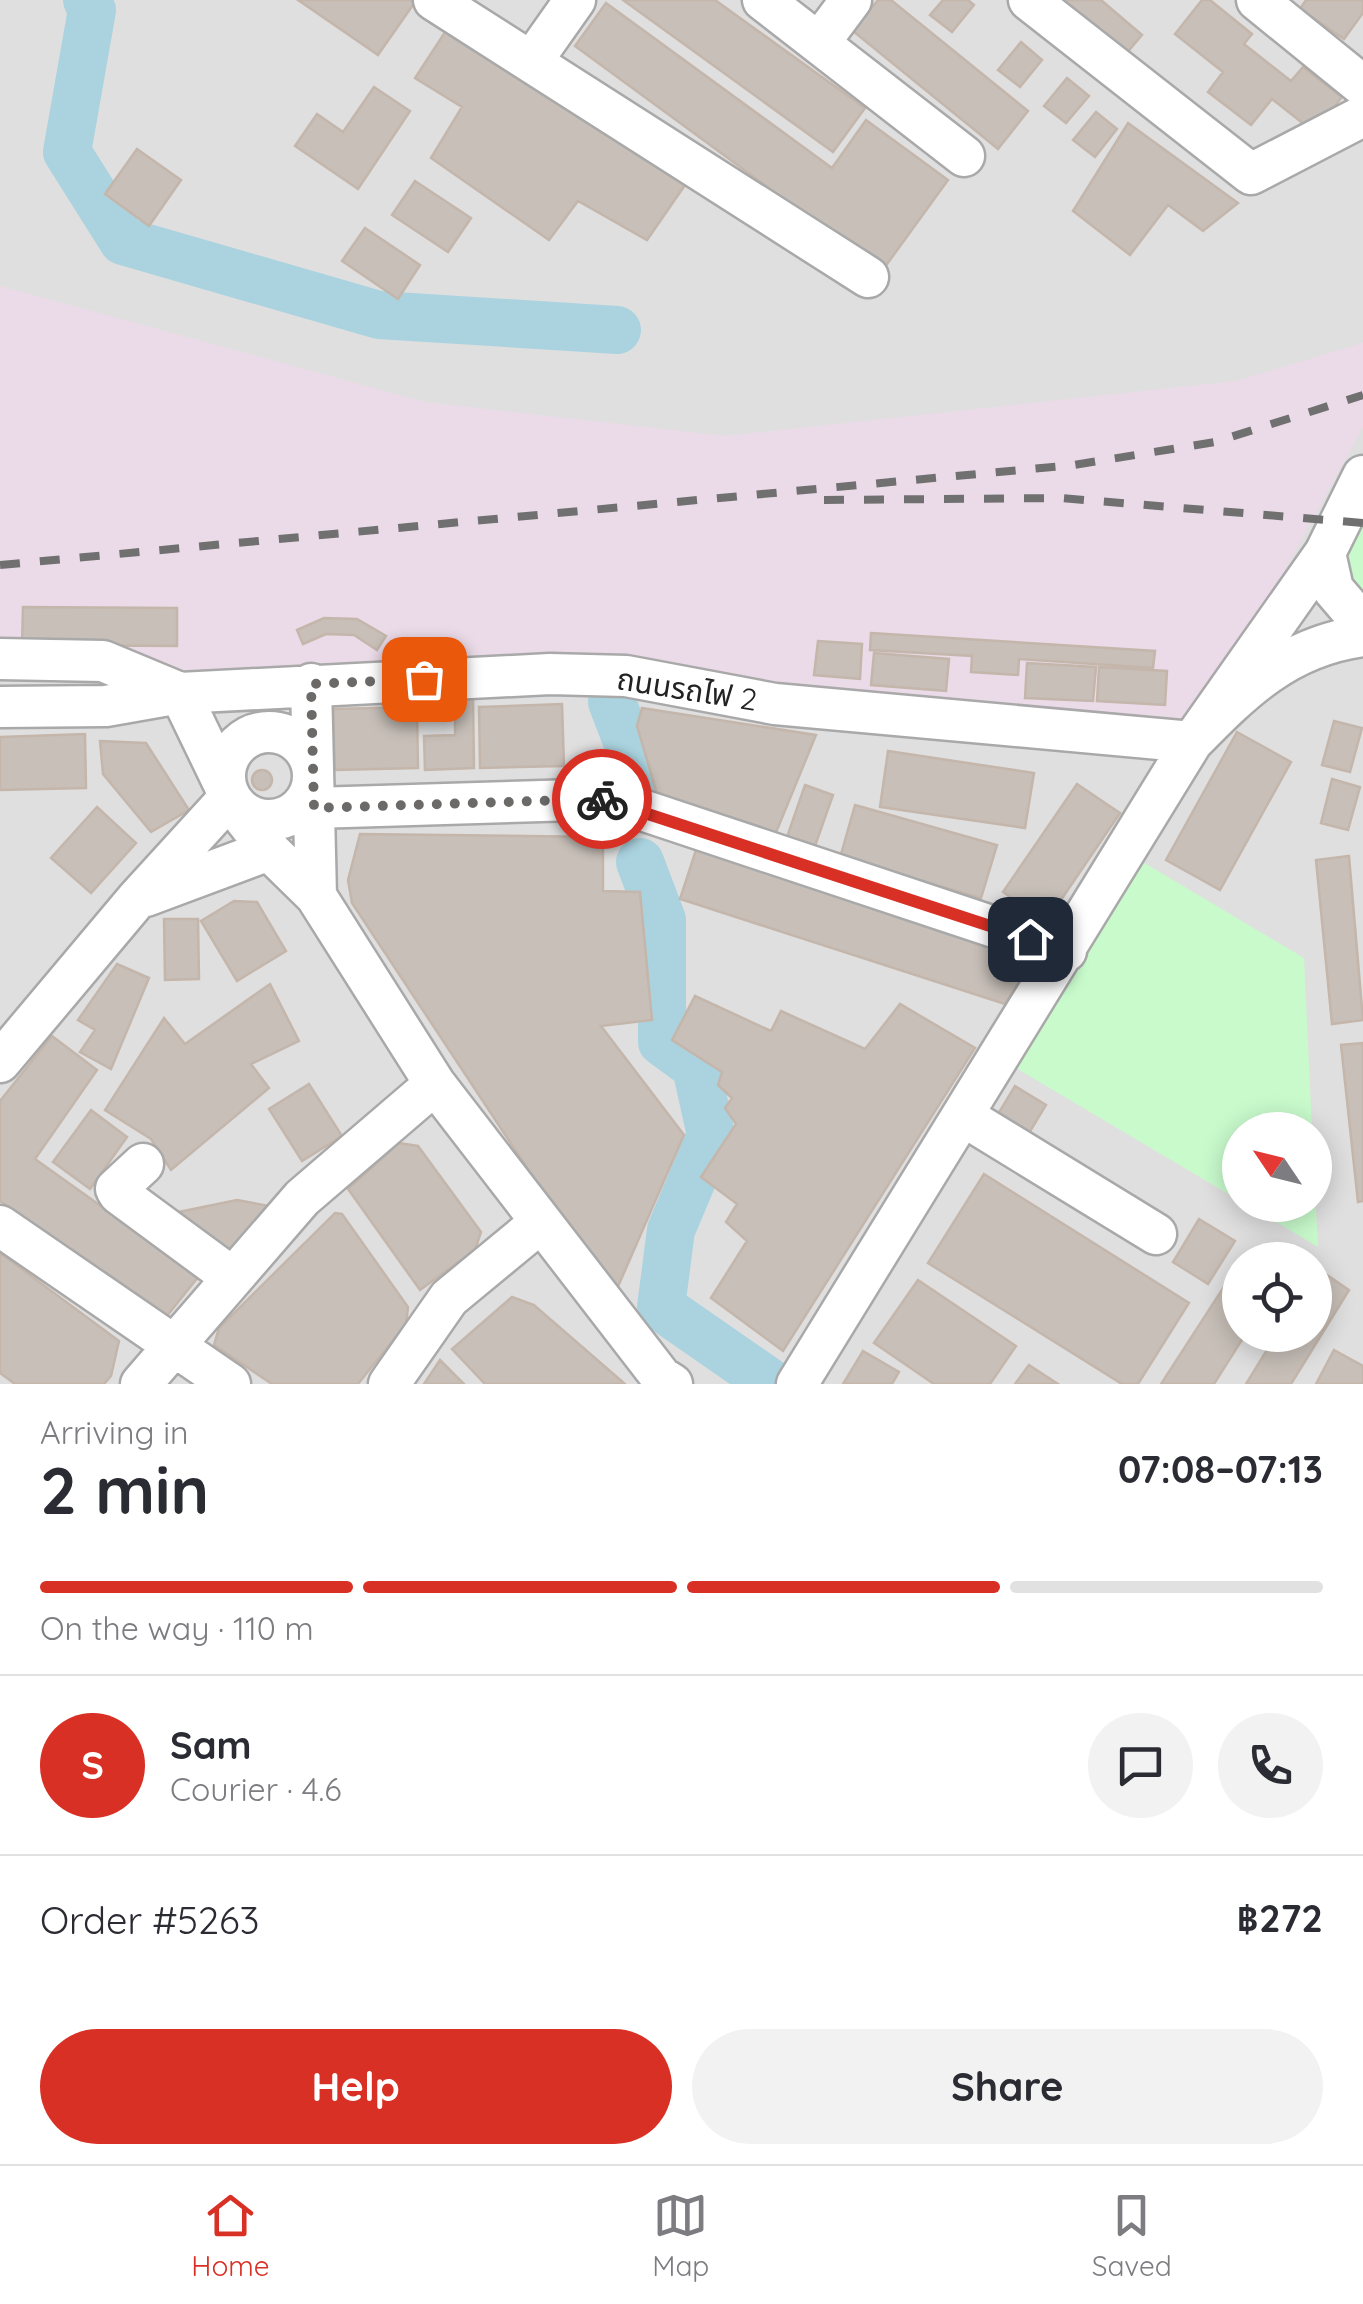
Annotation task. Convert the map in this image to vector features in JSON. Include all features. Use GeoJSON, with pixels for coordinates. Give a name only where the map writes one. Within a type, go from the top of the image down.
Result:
{"type":"FeatureCollection","features":[{"type":"Feature","properties":{"kind":"street"},"geometry":{"type":"LineString","coordinates":[[434,0],[868,277]]}},
{"type":"Feature","properties":{"kind":"street"},"geometry":{"type":"LineString","coordinates":[[532,61],[574,0]]}},
{"type":"Feature","properties":{"kind":"street"},"geometry":{"type":"LineString","coordinates":[[763,0],[964,156]]}},
{"type":"Feature","properties":{"kind":"street"},"geometry":{"type":"LineString","coordinates":[[819,43],[851,0]]}},
{"type":"Feature","properties":{"kind":"street"},"geometry":{"type":"LineString","coordinates":[[1029,0],[1251,174],[1363,116]]}},
{"type":"Feature","properties":{"kind":"street"},"geometry":{"type":"LineString","coordinates":[[1257,0],[1363,86]]}},
{"type":"Feature","properties":{"kind":"street"},"geometry":{"type":"LineString","coordinates":[[808,1368],[1192,742],[1325,553],[1363,476]]}},
{"type":"Feature","properties":{"kind":"street"},"geometry":{"type":"LineString","coordinates":[[1325,553],[1333,589],[1363,624]]}},
{"type":"Feature","properties":{"kind":"street"},"geometry":{"type":"LineString","coordinates":[[1192,742],[1266,671],[1310,648],[1363,636]]}},
{"type":"Feature","properties":{"kind":"street","name":"ถนนรถไฟ 2"},"geometry":{"type":"LineString","coordinates":[[0,659],[103,661],[180,693]]}},
{"type":"Feature","properties":{"kind":"street"},"geometry":{"type":"LineString","coordinates":[[103,661],[114,682],[106,706]]}},
{"type":"Feature","properties":{"kind":"street","name":"ถนนรถไฟ 2"},"geometry":{"type":"LineString","coordinates":[[0,707],[106,706],[180,693],[311,684],[550,674],[626,676],[776,704],[1192,742]]}},
{"type":"Feature","properties":{"kind":"street"},"geometry":{"type":"LineString","coordinates":[[311,684],[316,896]]}},
{"type":"Feature","properties":{"kind":"street"},"geometry":{"type":"LineString","coordinates":[[180,693],[230,797],[269,850],[316,896],[435,1084],[663,1382]]}},
{"type":"Feature","properties":{"kind":"street"},"geometry":{"type":"LineString","coordinates":[[314,793],[310,758],[298,742],[280,732],[260,732],[242,741],[229,758],[225,777],[230,797],[244,812],[274,820],[302,806],[314,793],[610,799],[1066,951]]}},
{"type":"Feature","properties":{"kind":"street"},"geometry":{"type":"LineString","coordinates":[[0,1062],[136,900],[230,797]]}},
{"type":"Feature","properties":{"kind":"street"},"geometry":{"type":"LineString","coordinates":[[136,900],[269,850]]}},
{"type":"Feature","properties":{"kind":"street"},"geometry":{"type":"LineString","coordinates":[[141,1384],[302,1198],[435,1084]]}},
{"type":"Feature","properties":{"kind":"street"},"geometry":{"type":"LineString","coordinates":[[964,1116],[1156,1234]]}},
{"type":"Feature","properties":{"kind":"street"},"geometry":{"type":"LineString","coordinates":[[142,1164],[116,1189],[119,1194],[232,1278]]}},
{"type":"Feature","properties":{"kind":"street"},"geometry":{"type":"LineString","coordinates":[[389,1384],[449,1298],[540,1222]]}},
{"type":"Feature","properties":{"kind":"street"},"geometry":{"type":"LineString","coordinates":[[0,1226],[230,1384]]}},
{"type":"Feature","properties":{"kind":"shaded area"},"geometry":{"type":"Polygon","coordinates":[[[0,0],[1363,0],[1363,1384],[0,1384],[0,0]]]}},
{"type":"Feature","properties":{"kind":"shaded area"},"geometry":{"type":"Polygon","coordinates":[[[0,286],[425,402],[725,436],[1236,381],[1363,343],[1363,427],[1273,591],[1183,722],[763,682],[0,672],[0,286]]]}},
{"type":"Feature","properties":{"kind":"green space"},"geometry":{"type":"Polygon","coordinates":[[[1363,476],[1363,624],[1356,620],[1338,519],[1363,476]]]}},
{"type":"Feature","properties":{"kind":"green space"},"geometry":{"type":"Polygon","coordinates":[[[1126,852],[1304,958],[1311,1112],[1222,1112],[1222,1190],[1001,1059],[1126,852]]]}},
{"type":"Feature","properties":{"kind":"green space"},"geometry":{"type":"Polygon","coordinates":[[[1276,1222],[1317,1222],[1318,1242],[1310,1242],[1276,1222]]]}},
{"type":"Feature","properties":{"kind":"building"},"geometry":{"type":"Polygon","coordinates":[[[298,0],[412,0],[415,2],[378,55],[298,0]]]}},
{"type":"Feature","properties":{"kind":"building"},"geometry":{"type":"Polygon","coordinates":[[[623,0],[715,0],[865,108],[833,152],[623,0]]]}},
{"type":"Feature","properties":{"kind":"building"},"geometry":{"type":"Polygon","coordinates":[[[878,0],[891,0],[1028,111],[998,149],[853,31],[878,0]]]}},
{"type":"Feature","properties":{"kind":"building"},"geometry":{"type":"Polygon","coordinates":[[[943,0],[968,0],[974,5],[952,32],[930,15],[943,0]]]}},
{"type":"Feature","properties":{"kind":"building"},"geometry":{"type":"Polygon","coordinates":[[[1060,0],[1101,0],[1142,35],[1125,55],[1060,0]]]}},
{"type":"Feature","properties":{"kind":"building"},"geometry":{"type":"Polygon","coordinates":[[[1202,0],[1210,0],[1252,34],[1244,44],[1291,81],[1303,67],[1342,97],[1314,132],[1272,99],[1251,125],[1208,92],[1223,72],[1175,34],[1202,0]]]}},
{"type":"Feature","properties":{"kind":"building"},"geometry":{"type":"Polygon","coordinates":[[[1306,0],[1363,0],[1363,13],[1344,39],[1300,9],[1306,0]]]}},
{"type":"Feature","properties":{"kind":"building"},"geometry":{"type":"Polygon","coordinates":[[[606,3],[832,168],[866,120],[948,180],[882,271],[575,46],[606,3]]]}},
{"type":"Feature","properties":{"kind":"building"},"geometry":{"type":"Polygon","coordinates":[[[449,26],[685,185],[647,240],[578,201],[549,240],[431,158],[462,107],[415,78],[449,26]]]}},
{"type":"Feature","properties":{"kind":"building"},"geometry":{"type":"Polygon","coordinates":[[[1021,42],[1042,60],[1020,87],[998,70],[1021,42]]]}},
{"type":"Feature","properties":{"kind":"building"},"geometry":{"type":"Polygon","coordinates":[[[1067,78],[1089,96],[1066,123],[1044,106],[1067,78]]]}},
{"type":"Feature","properties":{"kind":"building"},"geometry":{"type":"Polygon","coordinates":[[[374,87],[410,111],[358,189],[295,146],[317,114],[343,132],[374,87]]]}},
{"type":"Feature","properties":{"kind":"building"},"geometry":{"type":"Polygon","coordinates":[[[1096,112],[1117,129],[1095,157],[1073,140],[1096,112]]]}},
{"type":"Feature","properties":{"kind":"building"},"geometry":{"type":"Polygon","coordinates":[[[1128,123],[1238,203],[1203,231],[1168,205],[1130,255],[1073,211],[1128,123]]]}},
{"type":"Feature","properties":{"kind":"building"},"geometry":{"type":"Polygon","coordinates":[[[137,149],[181,180],[149,226],[105,194],[137,149]]]}},
{"type":"Feature","properties":{"kind":"building"},"geometry":{"type":"Polygon","coordinates":[[[415,181],[471,218],[448,252],[392,215],[415,181]]]}},
{"type":"Feature","properties":{"kind":"building"},"geometry":{"type":"Polygon","coordinates":[[[365,228],[420,265],[398,299],[342,261],[365,228]]]}},
{"type":"Feature","properties":{"kind":"building"},"geometry":{"type":"Polygon","coordinates":[[[23,607],[177,608],[177,646],[22,645],[23,607]]]}},
{"type":"Feature","properties":{"kind":"building"},"geometry":{"type":"Polygon","coordinates":[[[324,618],[357,619],[386,636],[377,650],[354,635],[326,634],[303,644],[297,630],[324,618]]]}},
{"type":"Feature","properties":{"kind":"building"},"geometry":{"type":"Polygon","coordinates":[[[871,633],[1155,651],[1153,668],[1019,659],[1018,675],[971,672],[972,656],[870,650],[871,633]]]}},
{"type":"Feature","properties":{"kind":"building"},"geometry":{"type":"Polygon","coordinates":[[[818,641],[862,644],[860,679],[814,675],[818,641]]]}},
{"type":"Feature","properties":{"kind":"building"},"geometry":{"type":"Polygon","coordinates":[[[874,653],[949,659],[946,691],[871,685],[874,653]]]}},
{"type":"Feature","properties":{"kind":"building"},"geometry":{"type":"Polygon","coordinates":[[[1027,663],[1096,667],[1093,701],[1025,698],[1027,663]]]}},
{"type":"Feature","properties":{"kind":"building"},"geometry":{"type":"Polygon","coordinates":[[[1099,667],[1167,671],[1165,705],[1097,701],[1099,667]]]}},
{"type":"Feature","properties":{"kind":"building"},"geometry":{"type":"Polygon","coordinates":[[[473,698],[474,768],[425,770],[424,736],[455,735],[455,699],[473,698]]]}},
{"type":"Feature","properties":{"kind":"building"},"geometry":{"type":"Polygon","coordinates":[[[562,704],[564,766],[480,768],[479,707],[562,704]]]}},
{"type":"Feature","properties":{"kind":"building"},"geometry":{"type":"Polygon","coordinates":[[[417,707],[418,768],[335,770],[333,709],[417,707]]]}},
{"type":"Feature","properties":{"kind":"building"},"geometry":{"type":"Polygon","coordinates":[[[642,708],[816,735],[775,835],[658,797],[637,726],[642,708]]]}},
{"type":"Feature","properties":{"kind":"building"},"geometry":{"type":"Polygon","coordinates":[[[1334,721],[1362,728],[1350,772],[1322,765],[1334,721]]]}},
{"type":"Feature","properties":{"kind":"building"},"geometry":{"type":"Polygon","coordinates":[[[1237,732],[1291,762],[1220,890],[1166,860],[1237,732]]]}},
{"type":"Feature","properties":{"kind":"building"},"geometry":{"type":"Polygon","coordinates":[[[85,734],[86,788],[0,790],[0,737],[85,734]]]}},
{"type":"Feature","properties":{"kind":"building"},"geometry":{"type":"Polygon","coordinates":[[[100,741],[146,743],[189,810],[151,832],[103,774],[100,741]]]}},
{"type":"Feature","properties":{"kind":"building"},"geometry":{"type":"Polygon","coordinates":[[[888,751],[1034,773],[1025,828],[880,807],[888,751]]]}},
{"type":"Feature","properties":{"kind":"building"},"geometry":{"type":"Polygon","coordinates":[[[262,770],[272,780],[262,790],[252,780],[262,770]]]}},
{"type":"Feature","properties":{"kind":"building"},"geometry":{"type":"Polygon","coordinates":[[[1332,779],[1360,787],[1348,830],[1321,823],[1332,779]]]}},
{"type":"Feature","properties":{"kind":"building"},"geometry":{"type":"Polygon","coordinates":[[[1077,784],[1120,813],[1046,922],[1003,892],[1077,784]]]}},
{"type":"Feature","properties":{"kind":"building"},"geometry":{"type":"Polygon","coordinates":[[[805,785],[833,795],[815,846],[787,837],[805,785]]]}},
{"type":"Feature","properties":{"kind":"building"},"geometry":{"type":"Polygon","coordinates":[[[855,805],[997,845],[981,898],[840,858],[855,805]]]}},
{"type":"Feature","properties":{"kind":"building"},"geometry":{"type":"Polygon","coordinates":[[[97,807],[136,843],[91,893],[51,858],[97,807]]]}},
{"type":"Feature","properties":{"kind":"building"},"geometry":{"type":"Polygon","coordinates":[[[360,834],[603,837],[603,891],[640,892],[652,1020],[601,1026],[684,1135],[613,1298],[352,903],[348,880],[360,834]]]}},
{"type":"Feature","properties":{"kind":"building"},"geometry":{"type":"Polygon","coordinates":[[[697,847],[1036,956],[1005,1004],[680,899],[697,847]]]}},
{"type":"Feature","properties":{"kind":"building"},"geometry":{"type":"Polygon","coordinates":[[[1349,856],[1363,1020],[1332,1024],[1316,860],[1349,856]]]}},
{"type":"Feature","properties":{"kind":"building"},"geometry":{"type":"Polygon","coordinates":[[[234,901],[257,902],[286,951],[237,981],[201,921],[234,901]]]}},
{"type":"Feature","properties":{"kind":"building"},"geometry":{"type":"Polygon","coordinates":[[[164,919],[198,919],[199,979],[165,980],[164,919]]]}},
{"type":"Feature","properties":{"kind":"building"},"geometry":{"type":"Polygon","coordinates":[[[117,964],[149,978],[111,1069],[80,1052],[95,1030],[78,1020],[117,964]]]}},
{"type":"Feature","properties":{"kind":"building"},"geometry":{"type":"Polygon","coordinates":[[[270,984],[299,1041],[251,1064],[269,1088],[171,1170],[151,1139],[105,1110],[164,1018],[185,1044],[270,984]]]}},
{"type":"Feature","properties":{"kind":"building"},"geometry":{"type":"Polygon","coordinates":[[[695,996],[771,1031],[781,1011],[865,1049],[900,1004],[975,1048],[783,1351],[711,1298],[747,1241],[726,1222],[737,1204],[701,1177],[736,1124],[725,1108],[732,1098],[718,1085],[722,1072],[672,1040],[695,996]]]}},
{"type":"Feature","properties":{"kind":"building"},"geometry":{"type":"Polygon","coordinates":[[[52,1036],[97,1070],[35,1159],[199,1276],[166,1317],[0,1201],[0,1101],[52,1036]]]}},
{"type":"Feature","properties":{"kind":"building"},"geometry":{"type":"Polygon","coordinates":[[[1363,1043],[1363,1201],[1358,1202],[1341,1045],[1363,1043]]]}},
{"type":"Feature","properties":{"kind":"building"},"geometry":{"type":"Polygon","coordinates":[[[309,1084],[342,1136],[302,1161],[269,1109],[309,1084]]]}},
{"type":"Feature","properties":{"kind":"building"},"geometry":{"type":"Polygon","coordinates":[[[1015,1086],[1046,1105],[1029,1133],[998,1114],[1015,1086]]]}},
{"type":"Feature","properties":{"kind":"building"},"geometry":{"type":"Polygon","coordinates":[[[91,1110],[127,1137],[90,1189],[53,1162],[91,1110]]]}},
{"type":"Feature","properties":{"kind":"building"},"geometry":{"type":"Polygon","coordinates":[[[399,1143],[418,1146],[481,1232],[475,1250],[420,1290],[348,1189],[399,1143]]]}},
{"type":"Feature","properties":{"kind":"building"},"geometry":{"type":"Polygon","coordinates":[[[984,1174],[1189,1303],[1138,1384],[1122,1384],[928,1263],[984,1174]]]}},
{"type":"Feature","properties":{"kind":"building"},"geometry":{"type":"Polygon","coordinates":[[[237,1200],[269,1206],[228,1251],[174,1213],[237,1200]]]}},
{"type":"Feature","properties":{"kind":"building"},"geometry":{"type":"Polygon","coordinates":[[[335,1213],[342,1214],[408,1307],[406,1324],[358,1384],[272,1384],[214,1345],[219,1328],[335,1213]]]}},
{"type":"Feature","properties":{"kind":"building"},"geometry":{"type":"Polygon","coordinates":[[[1199,1219],[1235,1241],[1222,1242],[1222,1262],[1208,1284],[1173,1262],[1199,1219]]]}},
{"type":"Feature","properties":{"kind":"building"},"geometry":{"type":"Polygon","coordinates":[[[0,1253],[119,1341],[111,1376],[104,1384],[15,1384],[0,1373],[0,1253]]]}},
{"type":"Feature","properties":{"kind":"building"},"geometry":{"type":"Polygon","coordinates":[[[1332,1278],[1349,1290],[1332,1318],[1332,1278]]]}},
{"type":"Feature","properties":{"kind":"building"},"geometry":{"type":"Polygon","coordinates":[[[918,1280],[1016,1346],[990,1384],[934,1384],[874,1343],[918,1280]]]}},
{"type":"Feature","properties":{"kind":"building"},"geometry":{"type":"Polygon","coordinates":[[[1222,1290],[1222,1352],[1234,1352],[1214,1384],[1161,1384],[1222,1290]]]}},
{"type":"Feature","properties":{"kind":"building"},"geometry":{"type":"Polygon","coordinates":[[[512,1297],[534,1305],[625,1384],[485,1384],[452,1349],[512,1297]]]}},
{"type":"Feature","properties":{"kind":"building"},"geometry":{"type":"Polygon","coordinates":[[[1334,1350],[1363,1366],[1363,1384],[1316,1384],[1334,1350]]]}},
{"type":"Feature","properties":{"kind":"building"},"geometry":{"type":"Polygon","coordinates":[[[863,1351],[899,1372],[892,1384],[843,1384],[863,1351]]]}},
{"type":"Feature","properties":{"kind":"building"},"geometry":{"type":"Polygon","coordinates":[[[1266,1352],[1311,1352],[1291,1384],[1246,1384],[1266,1352]]]}},
{"type":"Feature","properties":{"kind":"building"},"geometry":{"type":"Polygon","coordinates":[[[440,1360],[464,1384],[424,1384],[440,1360]]]}},
{"type":"Feature","properties":{"kind":"building"},"geometry":{"type":"Polygon","coordinates":[[[1029,1365],[1058,1384],[1015,1384],[1029,1365]]]}},
{"type":"Feature","properties":{"kind":"waterway"},"geometry":{"type":"LineString","coordinates":[[87,0],[92,10],[67,152],[123,241],[379,315],[617,330]]}},
{"type":"Feature","properties":{"kind":"waterway"},"geometry":{"type":"LineString","coordinates":[[612,702],[643,783]]}},
{"type":"Feature","properties":{"kind":"waterway"},"geometry":{"type":"LineString","coordinates":[[640,862],[662,920],[662,1042],[696,1067],[711,1135],[671,1230],[661,1307],[772,1384]]}},
{"type":"Feature","properties":{"kind":"railway"},"geometry":{"type":"LineString","coordinates":[[0,565],[1074,465],[1215,442],[1363,395]]}},
{"type":"Feature","properties":{"kind":"railway"},"geometry":{"type":"LineString","coordinates":[[824,500],[1061,498],[1363,523]]}},
{"type":"Feature","properties":{"kind":"way so far"},"geometry":{"type":"LineString","coordinates":[[424,679],[311,684],[314,808],[602,799]]}},
{"type":"Feature","properties":{"kind":"route"},"geometry":{"type":"LineString","coordinates":[[602,799],[1030,939]]}}]}
